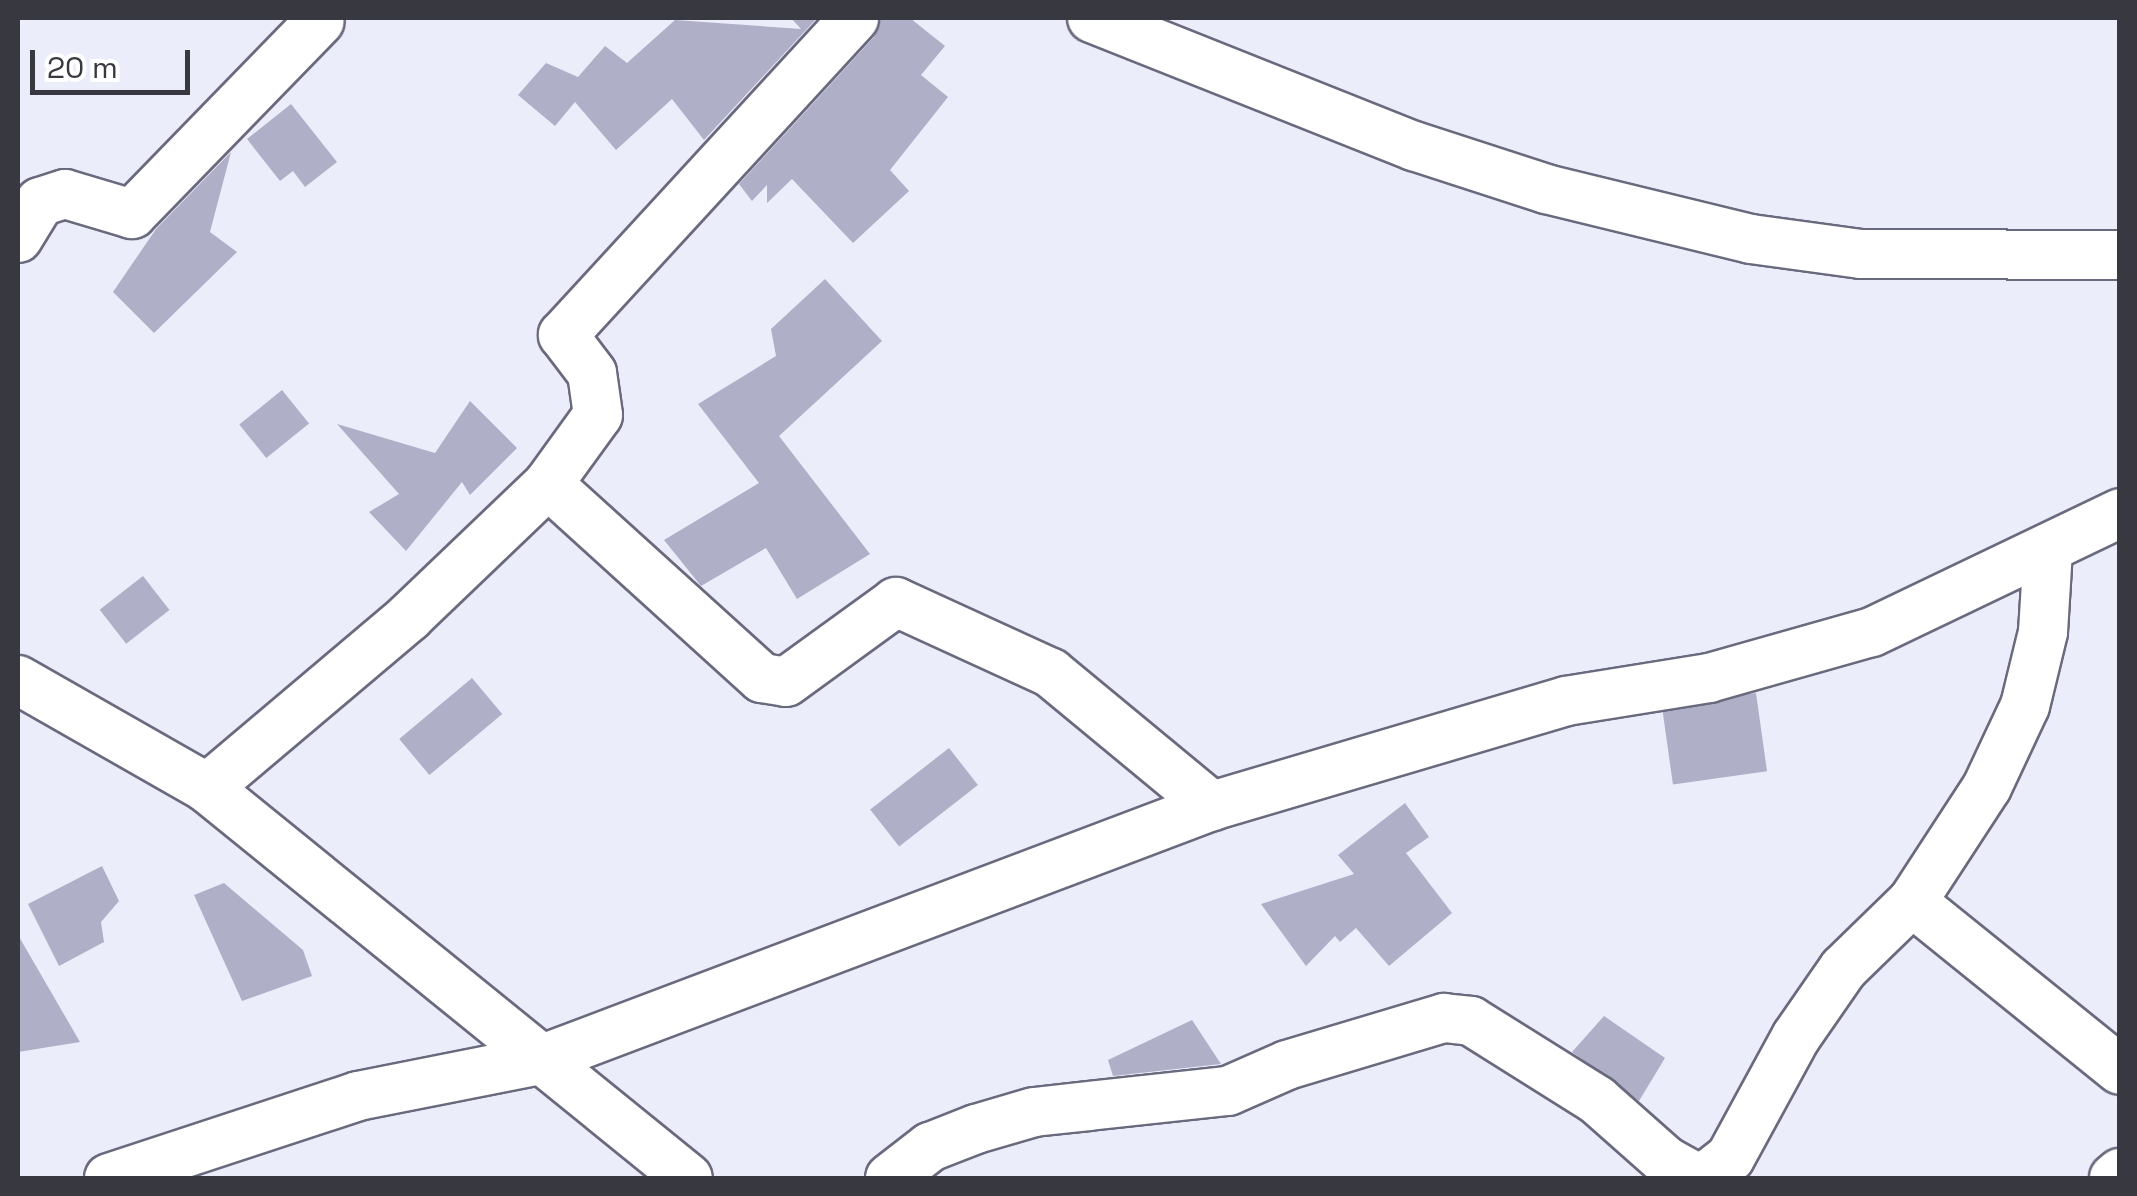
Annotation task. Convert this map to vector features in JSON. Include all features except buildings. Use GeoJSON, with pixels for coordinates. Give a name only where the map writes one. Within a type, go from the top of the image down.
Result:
{"type":"FeatureCollection","features":[{"type":"Feature","properties":{"kind":"street"},"geometry":{"type":"LineString","coordinates":[[207,788],[409,617],[548,484],[598,415],[592,373],[562,335],[854,18]]}},
{"type":"Feature","properties":{"kind":"street"},"geometry":{"type":"LineString","coordinates":[[1092,18],[1414,146],[1546,190],[1752,240],[1862,254],[2120,255]]}},
{"type":"Feature","properties":{"kind":"street"},"geometry":{"type":"LineString","coordinates":[[18,238],[40,202],[64,194],[132,214],[320,22]]}},
{"type":"Feature","properties":{"kind":"street"},"geometry":{"type":"LineString","coordinates":[[548,484],[762,678],[786,682],[896,602],[1051,673],[1212,806]]}},
{"type":"Feature","properties":{"kind":"street"},"geometry":{"type":"LineString","coordinates":[[109,1178],[358,1096],[540,1060],[1212,806],[1566,701],[1709,678],[1872,632],[2120,513]]}},
{"type":"Feature","properties":{"kind":"street"},"geometry":{"type":"LineString","coordinates":[[890,1178],[930,1147],[1034,1112],[1228,1091],[1287,1065],[1444,1018],[1471,1022],[1597,1100],[1666,1161],[1701,1178],[1730,1158],[1796,1037],[1843,969],[1912,902],[1987,787],[2025,706],[2043,632],[2048,550]]}},
{"type":"Feature","properties":{"kind":"street"},"geometry":{"type":"LineString","coordinates":[[18,680],[207,788],[688,1178]]}},
{"type":"Feature","properties":{"kind":"street"},"geometry":{"type":"LineString","coordinates":[[1912,902],[2120,1070]]}},
{"type":"Feature","properties":{"kind":"street"},"geometry":{"type":"LineString","coordinates":[[2114,1178],[2120,1173]]}}]}
